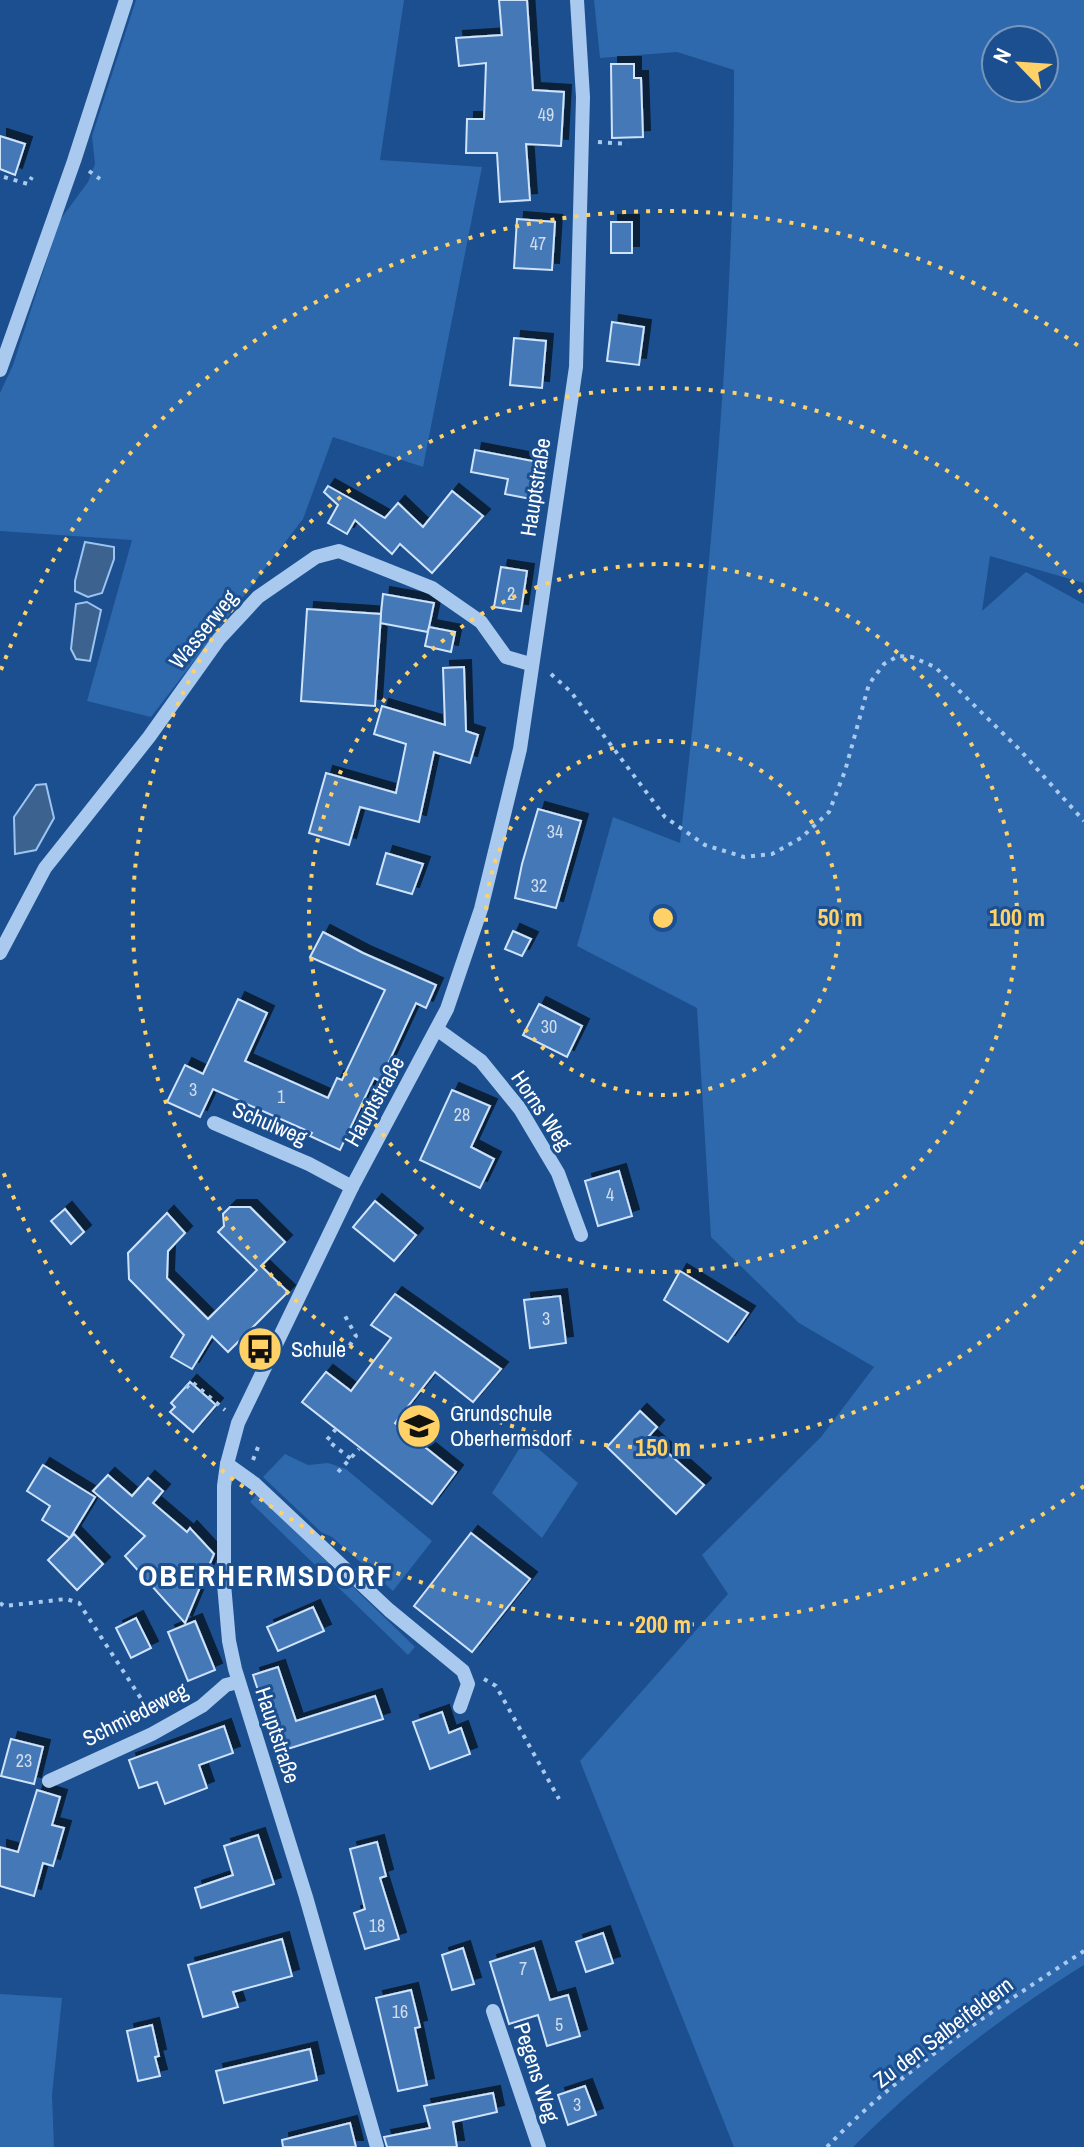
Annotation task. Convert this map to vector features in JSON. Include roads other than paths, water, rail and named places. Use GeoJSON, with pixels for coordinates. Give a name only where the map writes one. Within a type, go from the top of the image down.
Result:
{"type":"FeatureCollection","features":[{"type":"Feature","properties":{"kind":"street"},"geometry":{"type":"LineString","coordinates":[[0,370],[84,131],[126,0]]}},
{"type":"Feature","properties":{"kind":"street","name":"Hauptstraße"},"geometry":{"type":"LineString","coordinates":[[377,2147],[306,1897],[238,1682],[229,1641],[224,1584],[224,1486],[238,1423],[255,1383],[352,1187],[438,1030],[481,909],[520,749],[530,664],[576,367],[582,143],[581,44],[577,0]]}},
{"type":"Feature","properties":{"kind":"street","name":"Wasserweg"},"geometry":{"type":"LineString","coordinates":[[0,953],[45,868],[149,737],[219,639],[258,597],[316,557],[339,551],[432,588],[481,622],[506,657],[530,664]]}},
{"type":"Feature","properties":{"kind":"street","name":"Horns Weg"},"geometry":{"type":"LineString","coordinates":[[438,1030],[481,1061],[520,1109],[558,1173],[581,1235]]}},
{"type":"Feature","properties":{"kind":"street","name":"Schulweg"},"geometry":{"type":"LineString","coordinates":[[214,1123],[309,1164],[352,1187]]}},
{"type":"Feature","properties":{"kind":"street"},"geometry":{"type":"LineString","coordinates":[[227,1464],[255,1484],[389,1610],[463,1671],[468,1684],[460,1707]]}},
{"type":"Feature","properties":{"kind":"street","name":"Schmiedeweg"},"geometry":{"type":"LineString","coordinates":[[49,1781],[161,1729],[202,1706],[226,1685],[238,1682]]}},
{"type":"Feature","properties":{"kind":"street","name":"Pegens Weg"},"geometry":{"type":"LineString","coordinates":[[493,2011],[539,2147]]}},
{"type":"Feature","properties":{"kind":"place","name":"Schule"},"geometry":{"type":"Point","coordinates":[260,1349]}},
{"type":"Feature","properties":{"kind":"place","name":"Grundschule Oberhermsdorf"},"geometry":{"type":"Point","coordinates":[419,1426]}},
{"type":"Feature","properties":{"kind":"district","name":"OBERHERMSDORF"},"geometry":{"type":"Point","coordinates":[266,1576]}}]}
